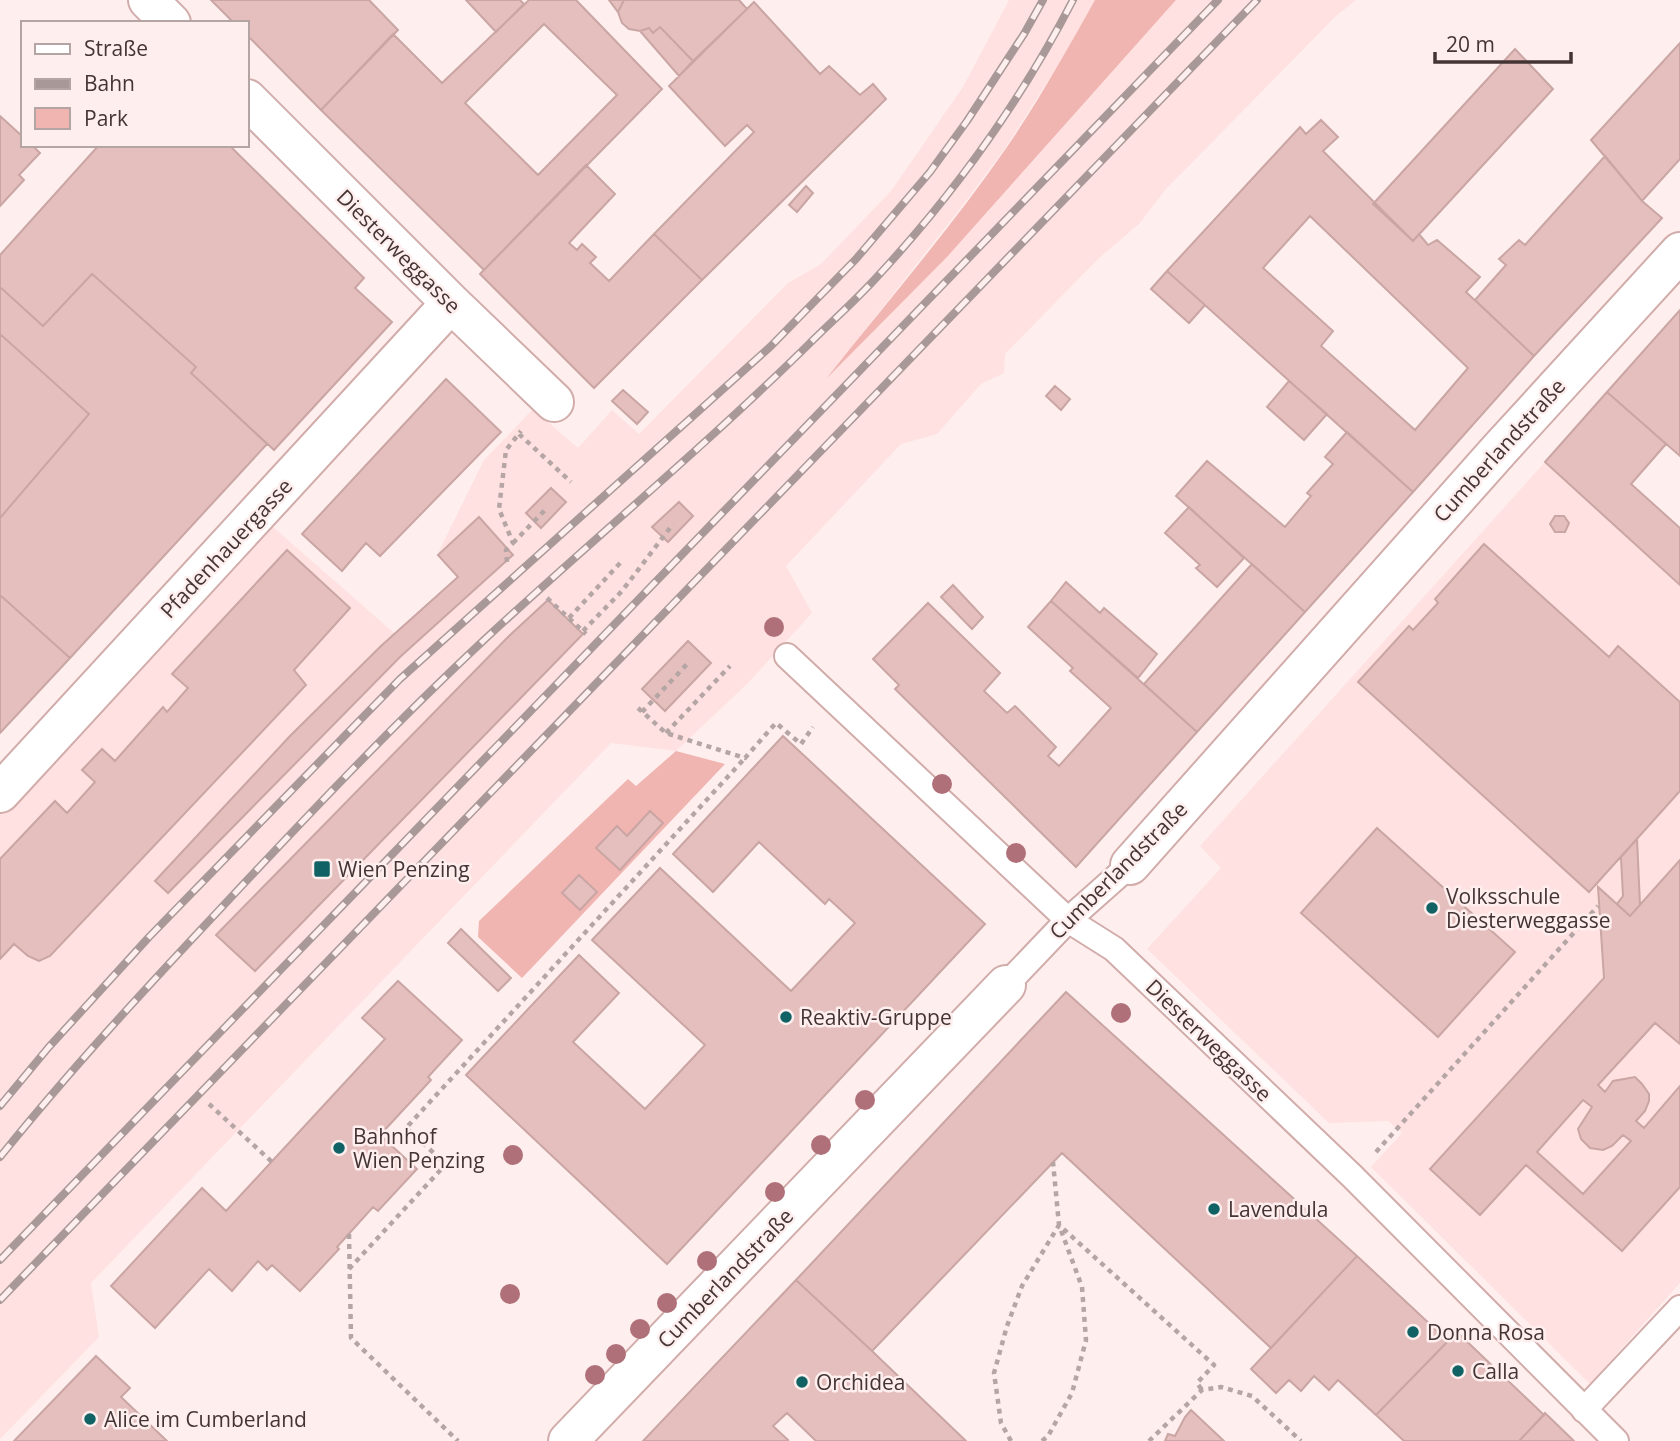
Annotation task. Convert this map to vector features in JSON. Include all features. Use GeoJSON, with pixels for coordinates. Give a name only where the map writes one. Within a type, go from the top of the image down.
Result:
{"type":"FeatureCollection","features":[{"type":"Feature","properties":{"kind":"street"},"geometry":{"type":"LineString","coordinates":[[148,0],[169,21]]}},
{"type":"Feature","properties":{"kind":"street","name":"Diesterweggasse"},"geometry":{"type":"LineString","coordinates":[[248,100],[451,303],[554,401]]}},
{"type":"Feature","properties":{"kind":"street","name":"Cumberlandstraße"},"geometry":{"type":"LineString","coordinates":[[1130,865],[1490,459],[1680,252]]}},
{"type":"Feature","properties":{"kind":"street","name":"Pfadenhauergasse"},"geometry":{"type":"LineString","coordinates":[[0,793],[451,303]]}},
{"type":"Feature","properties":{"kind":"street","name":"Cumberlandstraße"},"geometry":{"type":"LineString","coordinates":[[568,1441],[1006,985]]}},
{"type":"Feature","properties":{"kind":"lane","name":"Diesterweggasse"},"geometry":{"type":"LineString","coordinates":[[787,656],[1069,920],[1124,958],[1352,1176],[1616,1441]]}},
{"type":"Feature","properties":{"kind":"lane","name":"Cumberlandstraße"},"geometry":{"type":"LineString","coordinates":[[1006,985],[1069,920],[1130,865]]}},
{"type":"Feature","properties":{"kind":"lane"},"geometry":{"type":"LineString","coordinates":[[1584,1410],[1680,1308]]}},
{"type":"Feature","properties":{"kind":"path"},"geometry":{"type":"LineString","coordinates":[[513,543],[499,509],[506,450],[519,434],[571,482]]}},
{"type":"Feature","properties":{"kind":"path"},"geometry":{"type":"LineString","coordinates":[[507,562],[506,550],[546,509]]}},
{"type":"Feature","properties":{"kind":"path"},"geometry":{"type":"LineString","coordinates":[[547,598],[584,633],[622,591],[673,524]]}},
{"type":"Feature","properties":{"kind":"path"},"geometry":{"type":"LineString","coordinates":[[569,618],[622,561]]}},
{"type":"Feature","properties":{"kind":"path"},"geometry":{"type":"LineString","coordinates":[[690,661],[640,710],[666,733],[745,758]]}},
{"type":"Feature","properties":{"kind":"path"},"geometry":{"type":"LineString","coordinates":[[666,733],[730,666]]}},
{"type":"Feature","properties":{"kind":"path"},"geometry":{"type":"LineString","coordinates":[[349,1269],[446,1164],[406,1128],[776,723],[800,744],[815,724]]}},
{"type":"Feature","properties":{"kind":"path"},"geometry":{"type":"LineString","coordinates":[[1399,1127],[1598,906]]}},
{"type":"Feature","properties":{"kind":"path"},"geometry":{"type":"LineString","coordinates":[[209,1104],[272,1162]]}},
{"type":"Feature","properties":{"kind":"path"},"geometry":{"type":"LineString","coordinates":[[1042,1441],[1048,1436],[1072,1394],[1086,1340],[1082,1287],[1059,1225],[1053,1162]]}},
{"type":"Feature","properties":{"kind":"path"},"geometry":{"type":"LineString","coordinates":[[1059,1225],[1214,1364],[1196,1382],[1202,1390]]}},
{"type":"Feature","properties":{"kind":"path"},"geometry":{"type":"LineString","coordinates":[[1011,1441],[1001,1423],[994,1373],[1022,1286],[1059,1225]]}},
{"type":"Feature","properties":{"kind":"path"},"geometry":{"type":"LineString","coordinates":[[349,1234],[351,1338],[458,1441]]}},
{"type":"Feature","properties":{"kind":"path"},"geometry":{"type":"LineString","coordinates":[[1149,1441],[1202,1390],[1221,1387],[1252,1396],[1301,1441]]}},
{"type":"Feature","properties":{"kind":"shaded area"},"geometry":{"type":"Polygon","coordinates":[[[1009,0],[1095,0],[1062,59],[1006,147],[832,372],[947,257],[1176,0],[1356,0],[1336,16],[1166,189],[1139,224],[1098,259],[1005,354],[1004,373],[981,384],[937,434],[901,444],[786,566],[812,613],[748,683],[676,751],[611,743],[91,1283],[99,1337],[0,1439],[0,808],[265,520],[394,633],[457,577],[437,555],[484,460],[533,409],[578,448],[612,410],[639,434],[788,283],[821,264],[891,191],[963,87],[1009,0]]]}},
{"type":"Feature","properties":{"kind":"shaded area","name":"Volksschule Diesterweggasse"},"geometry":{"type":"Polygon","coordinates":[[[1545,462],[1680,585],[1680,1283],[1590,1384],[1371,1167],[1402,1133],[1388,1121],[1329,1123],[1147,949],[1221,868],[1200,846],[1545,462]]]}},
{"type":"Feature","properties":{"kind":"green space"},"geometry":{"type":"Polygon","coordinates":[[[1095,0],[1176,0],[947,257],[826,379],[986,177],[1042,93],[1095,0]]]}},
{"type":"Feature","properties":{"kind":"green space"},"geometry":{"type":"Polygon","coordinates":[[[676,751],[725,764],[522,978],[478,937],[479,921],[628,779],[636,786],[676,751]]]}},
{"type":"Feature","properties":{"kind":"building"},"geometry":{"type":"Polygon","coordinates":[[[211,0],[369,0],[398,30],[321,110],[248,36],[248,21],[232,21],[211,0]]]}},
{"type":"Feature","properties":{"kind":"building"},"geometry":{"type":"Polygon","coordinates":[[[466,0],[520,0],[524,4],[496,32],[466,0]]]}},
{"type":"Feature","properties":{"kind":"building"},"geometry":{"type":"Polygon","coordinates":[[[529,0],[576,0],[662,89],[484,270],[321,110],[393,34],[442,83],[529,0]],[[544,24],[465,103],[538,175],[617,95],[544,24]]]}},
{"type":"Feature","properties":{"kind":"building"},"geometry":{"type":"Polygon","coordinates":[[[609,0],[624,0],[618,12],[609,0]]]}},
{"type":"Feature","properties":{"kind":"building"},"geometry":{"type":"Polygon","coordinates":[[[624,0],[739,0],[747,9],[693,61],[660,27],[653,33],[649,28],[640,31],[629,29],[622,23],[618,12],[624,0]]]}},
{"type":"Feature","properties":{"kind":"building"},"geometry":{"type":"Polygon","coordinates":[[[754,2],[820,74],[829,66],[860,95],[873,84],[886,99],[702,280],[654,234],[754,132],[747,125],[725,146],[669,86],[754,2]]]}},
{"type":"Feature","properties":{"kind":"building"},"geometry":{"type":"Polygon","coordinates":[[[660,27],[693,61],[679,76],[640,31],[649,28],[653,33],[660,27]]]}},
{"type":"Feature","properties":{"kind":"building"},"geometry":{"type":"Polygon","coordinates":[[[1680,43],[1680,159],[1642,201],[1591,140],[1680,43]]]}},
{"type":"Feature","properties":{"kind":"building"},"geometry":{"type":"Polygon","coordinates":[[[1515,49],[1553,89],[1413,241],[1373,204],[1515,49]]]}},
{"type":"Feature","properties":{"kind":"building"},"geometry":{"type":"Polygon","coordinates":[[[0,116],[21,135],[21,147],[34,147],[40,153],[19,175],[24,180],[0,206],[0,116]]]}},
{"type":"Feature","properties":{"kind":"building"},"geometry":{"type":"Polygon","coordinates":[[[1321,120],[1338,137],[1323,151],[1413,241],[1419,234],[1428,245],[1437,240],[1480,277],[1466,292],[1534,356],[1413,492],[1167,271],[1300,127],[1306,134],[1321,120]],[[1310,216],[1263,268],[1333,331],[1321,346],[1415,430],[1468,368],[1310,216]]]}},
{"type":"Feature","properties":{"kind":"building"},"geometry":{"type":"Polygon","coordinates":[[[97,147],[231,147],[364,278],[355,288],[392,322],[274,450],[191,373],[196,367],[92,274],[43,326],[0,287],[0,255],[97,147]]]}},
{"type":"Feature","properties":{"kind":"building"},"geometry":{"type":"Polygon","coordinates":[[[1605,156],[1642,201],[1662,218],[1534,356],[1475,300],[1506,265],[1499,259],[1519,240],[1525,245],[1605,156]]]}},
{"type":"Feature","properties":{"kind":"building"},"geometry":{"type":"Polygon","coordinates":[[[586,165],[615,194],[569,243],[577,250],[582,244],[596,257],[590,263],[609,281],[654,234],[702,280],[594,388],[480,274],[586,165]]]}},
{"type":"Feature","properties":{"kind":"building"},"geometry":{"type":"Polygon","coordinates":[[[806,186],[813,193],[797,212],[789,205],[806,186]]]}},
{"type":"Feature","properties":{"kind":"building"},"geometry":{"type":"Polygon","coordinates":[[[1167,271],[1205,305],[1189,323],[1151,289],[1167,271]]]}},
{"type":"Feature","properties":{"kind":"building"},"geometry":{"type":"Polygon","coordinates":[[[92,274],[196,367],[191,373],[267,444],[70,658],[0,595],[0,518],[89,414],[0,334],[0,287],[43,326],[92,274]]]}},
{"type":"Feature","properties":{"kind":"building"},"geometry":{"type":"Polygon","coordinates":[[[1680,310],[1680,456],[1607,392],[1680,310]]]}},
{"type":"Feature","properties":{"kind":"building"},"geometry":{"type":"Polygon","coordinates":[[[0,334],[89,414],[0,518],[0,334]]]}},
{"type":"Feature","properties":{"kind":"building"},"geometry":{"type":"Polygon","coordinates":[[[446,379],[501,432],[380,556],[366,543],[342,571],[302,534],[446,379]]]}},
{"type":"Feature","properties":{"kind":"building"},"geometry":{"type":"Polygon","coordinates":[[[1289,381],[1327,414],[1304,440],[1267,407],[1289,381]]]}},
{"type":"Feature","properties":{"kind":"building"},"geometry":{"type":"Polygon","coordinates":[[[1055,386],[1070,399],[1061,410],[1046,396],[1055,386]]]}},
{"type":"Feature","properties":{"kind":"building"},"geometry":{"type":"Polygon","coordinates":[[[623,390],[648,412],[637,424],[612,401],[623,390]]]}},
{"type":"Feature","properties":{"kind":"building"},"geometry":{"type":"Polygon","coordinates":[[[1607,392],[1666,444],[1631,484],[1680,528],[1680,585],[1545,462],[1607,392]]]}},
{"type":"Feature","properties":{"kind":"building"},"geometry":{"type":"Polygon","coordinates":[[[1347,432],[1413,492],[1305,612],[1176,496],[1207,461],[1285,527],[1311,496],[1307,493],[1333,464],[1325,457],[1347,432]]]}},
{"type":"Feature","properties":{"kind":"building"},"geometry":{"type":"Polygon","coordinates":[[[551,488],[566,502],[541,528],[526,513],[551,488]]]}},
{"type":"Feature","properties":{"kind":"building"},"geometry":{"type":"Polygon","coordinates":[[[679,502],[693,516],[668,542],[652,527],[679,502]]]}},
{"type":"Feature","properties":{"kind":"building"},"geometry":{"type":"Polygon","coordinates":[[[1189,507],[1244,558],[1217,587],[1196,568],[1200,565],[1165,533],[1189,507]]]}},
{"type":"Feature","properties":{"kind":"building"},"geometry":{"type":"Polygon","coordinates":[[[1555,516],[1564,516],[1569,523],[1565,532],[1555,532],[1550,524],[1555,516]]]}},
{"type":"Feature","properties":{"kind":"building"},"geometry":{"type":"Polygon","coordinates":[[[479,517],[513,555],[400,657],[168,893],[155,881],[290,736],[381,646],[458,577],[438,555],[479,517]]]}},
{"type":"Feature","properties":{"kind":"building"},"geometry":{"type":"Polygon","coordinates":[[[1484,544],[1609,657],[1618,646],[1680,702],[1680,791],[1589,892],[1358,682],[1409,626],[1413,630],[1438,603],[1435,599],[1484,544]]]}},
{"type":"Feature","properties":{"kind":"building"},"geometry":{"type":"Polygon","coordinates":[[[287,550],[350,608],[294,670],[306,685],[50,956],[39,961],[14,944],[0,959],[0,859],[55,801],[67,813],[95,782],[82,770],[102,749],[115,761],[163,707],[167,712],[188,688],[172,674],[287,550]]]}},
{"type":"Feature","properties":{"kind":"building"},"geometry":{"type":"Polygon","coordinates":[[[1252,564],[1305,612],[1197,732],[1144,684],[1252,564]]]}},
{"type":"Feature","properties":{"kind":"building"},"geometry":{"type":"Polygon","coordinates":[[[1066,582],[1100,613],[1104,608],[1157,654],[1138,678],[1051,601],[1066,582]]]}},
{"type":"Feature","properties":{"kind":"building"},"geometry":{"type":"Polygon","coordinates":[[[953,585],[983,617],[972,629],[941,597],[953,585]]]}},
{"type":"Feature","properties":{"kind":"building"},"geometry":{"type":"Polygon","coordinates":[[[0,595],[70,658],[0,733],[0,595]]]}},
{"type":"Feature","properties":{"kind":"building"},"geometry":{"type":"Polygon","coordinates":[[[548,600],[583,634],[255,971],[216,935],[509,636],[548,600]]]}},
{"type":"Feature","properties":{"kind":"building"},"geometry":{"type":"Polygon","coordinates":[[[1051,601],[1197,732],[1076,867],[895,689],[899,685],[873,659],[928,603],[1000,673],[984,691],[1007,713],[1015,706],[1056,747],[1048,756],[1059,766],[1111,708],[1070,671],[1073,668],[1028,627],[1051,601]]]}},
{"type":"Feature","properties":{"kind":"building"},"geometry":{"type":"Polygon","coordinates":[[[688,641],[711,663],[665,711],[642,689],[688,641]]]}},
{"type":"Feature","properties":{"kind":"building","name":"Reaktiv-Gruppe"},"geometry":{"type":"Polygon","coordinates":[[[783,736],[985,924],[667,1264],[466,1075],[579,955],[619,993],[573,1042],[645,1109],[705,1045],[592,940],[660,868],[791,991],[855,923],[829,899],[825,904],[759,842],[713,892],[673,854],[783,736]]]}},
{"type":"Feature","properties":{"kind":"building"},"geometry":{"type":"Polygon","coordinates":[[[650,811],[663,823],[620,870],[596,848],[617,826],[627,836],[650,811]]]}},
{"type":"Feature","properties":{"kind":"building"},"geometry":{"type":"Polygon","coordinates":[[[1377,828],[1515,952],[1438,1037],[1301,913],[1377,828]]]}},
{"type":"Feature","properties":{"kind":"building"},"geometry":{"type":"Polygon","coordinates":[[[1637,839],[1640,905],[1630,916],[1617,904],[1623,896],[1621,857],[1637,839]]]}},
{"type":"Feature","properties":{"kind":"building"},"geometry":{"type":"Polygon","coordinates":[[[1680,860],[1680,1044],[1655,1023],[1598,1085],[1605,1092],[1613,1081],[1635,1077],[1649,1094],[1645,1111],[1636,1121],[1644,1128],[1680,1086],[1680,1187],[1622,1251],[1526,1165],[1480,1215],[1430,1169],[1604,978],[1598,887],[1630,916],[1680,860]],[[1583,1100],[1537,1152],[1583,1194],[1631,1141],[1623,1135],[1612,1146],[1603,1150],[1590,1148],[1581,1139],[1578,1129],[1592,1107],[1583,1100]]]}},
{"type":"Feature","properties":{"kind":"building"},"geometry":{"type":"Polygon","coordinates":[[[579,875],[597,892],[580,910],[562,893],[579,875]]]}},
{"type":"Feature","properties":{"kind":"building"},"geometry":{"type":"Polygon","coordinates":[[[461,929],[511,978],[498,991],[448,943],[461,929]]]}},
{"type":"Feature","properties":{"kind":"building","name":"Bahnhof Wien Penzing"},"geometry":{"type":"Polygon","coordinates":[[[398,981],[462,1040],[428,1077],[431,1080],[380,1135],[417,1169],[378,1211],[373,1207],[300,1291],[272,1265],[267,1270],[258,1261],[232,1291],[209,1269],[155,1328],[111,1286],[202,1188],[226,1211],[385,1039],[362,1018],[398,981]]]}},
{"type":"Feature","properties":{"kind":"building","name":"Lavendula"},"geometry":{"type":"Polygon","coordinates":[[[1066,992],[1357,1256],[1271,1348],[1062,1153],[872,1351],[796,1280],[1066,992]]]}},
{"type":"Feature","properties":{"kind":"building"},"geometry":{"type":"Polygon","coordinates":[[[1357,1256],[1448,1341],[1376,1415],[1338,1380],[1329,1390],[1314,1376],[1301,1391],[1289,1380],[1276,1393],[1251,1369],[1357,1256]]]}},
{"type":"Feature","properties":{"kind":"building","name":"Orchidea"},"geometry":{"type":"Polygon","coordinates":[[[796,1280],[966,1441],[816,1441],[787,1413],[773,1426],[788,1440],[786,1441],[643,1441],[796,1280]]]}},
{"type":"Feature","properties":{"kind":"building","name":"Calla"},"geometry":{"type":"Polygon","coordinates":[[[1457,1332],[1544,1415],[1519,1441],[1404,1441],[1376,1415],[1457,1332]]]}},
{"type":"Feature","properties":{"kind":"building","name":"Alice im Cumberland"},"geometry":{"type":"Polygon","coordinates":[[[96,1356],[130,1388],[121,1397],[167,1441],[14,1441],[96,1356]]]}},
{"type":"Feature","properties":{"kind":"building"},"geometry":{"type":"Polygon","coordinates":[[[1191,1410],[1224,1441],[1165,1441],[1168,1434],[1175,1436],[1191,1410]]]}},
{"type":"Feature","properties":{"kind":"building"},"geometry":{"type":"Polygon","coordinates":[[[1545,1413],[1574,1441],[1519,1441],[1545,1413]]]}},
{"type":"Feature","properties":{"kind":"railway"},"geometry":{"type":"LineString","coordinates":[[0,1106],[48,1048],[149,937],[400,679],[771,346],[856,259],[930,172],[967,121],[1043,0]]}},
{"type":"Feature","properties":{"kind":"railway"},"geometry":{"type":"LineString","coordinates":[[0,1157],[137,999],[384,738],[484,640],[688,458],[876,278],[932,214],[984,146],[1053,38],[1073,0]]}},
{"type":"Feature","properties":{"kind":"railway"},"geometry":{"type":"LineString","coordinates":[[0,1260],[1218,0]]}},
{"type":"Feature","properties":{"kind":"railway"},"geometry":{"type":"LineString","coordinates":[[0,1300],[1257,0]]}},
{"type":"Feature","properties":{"kind":"place","name":"Wien Penzing"},"geometry":{"type":"Point","coordinates":[322,869]}},
{"type":"Feature","properties":{"kind":"place","name":"Volksschule Diesterweggasse"},"geometry":{"type":"Point","coordinates":[1432,908]}},
{"type":"Feature","properties":{"kind":"place","name":"Reaktiv-Gruppe"},"geometry":{"type":"Point","coordinates":[786,1017]}},
{"type":"Feature","properties":{"kind":"place","name":"Bahnhof Wien Penzing"},"geometry":{"type":"Point","coordinates":[339,1148]}},
{"type":"Feature","properties":{"kind":"place","name":"Lavendula"},"geometry":{"type":"Point","coordinates":[1214,1209]}},
{"type":"Feature","properties":{"kind":"place","name":"Donna Rosa"},"geometry":{"type":"Point","coordinates":[1413,1332]}},
{"type":"Feature","properties":{"kind":"place","name":"Calla"},"geometry":{"type":"Point","coordinates":[1458,1371]}},
{"type":"Feature","properties":{"kind":"place","name":"Orchidea"},"geometry":{"type":"Point","coordinates":[802,1382]}},
{"type":"Feature","properties":{"kind":"place","name":"Alice im Cumberland"},"geometry":{"type":"Point","coordinates":[90,1419]}}]}
